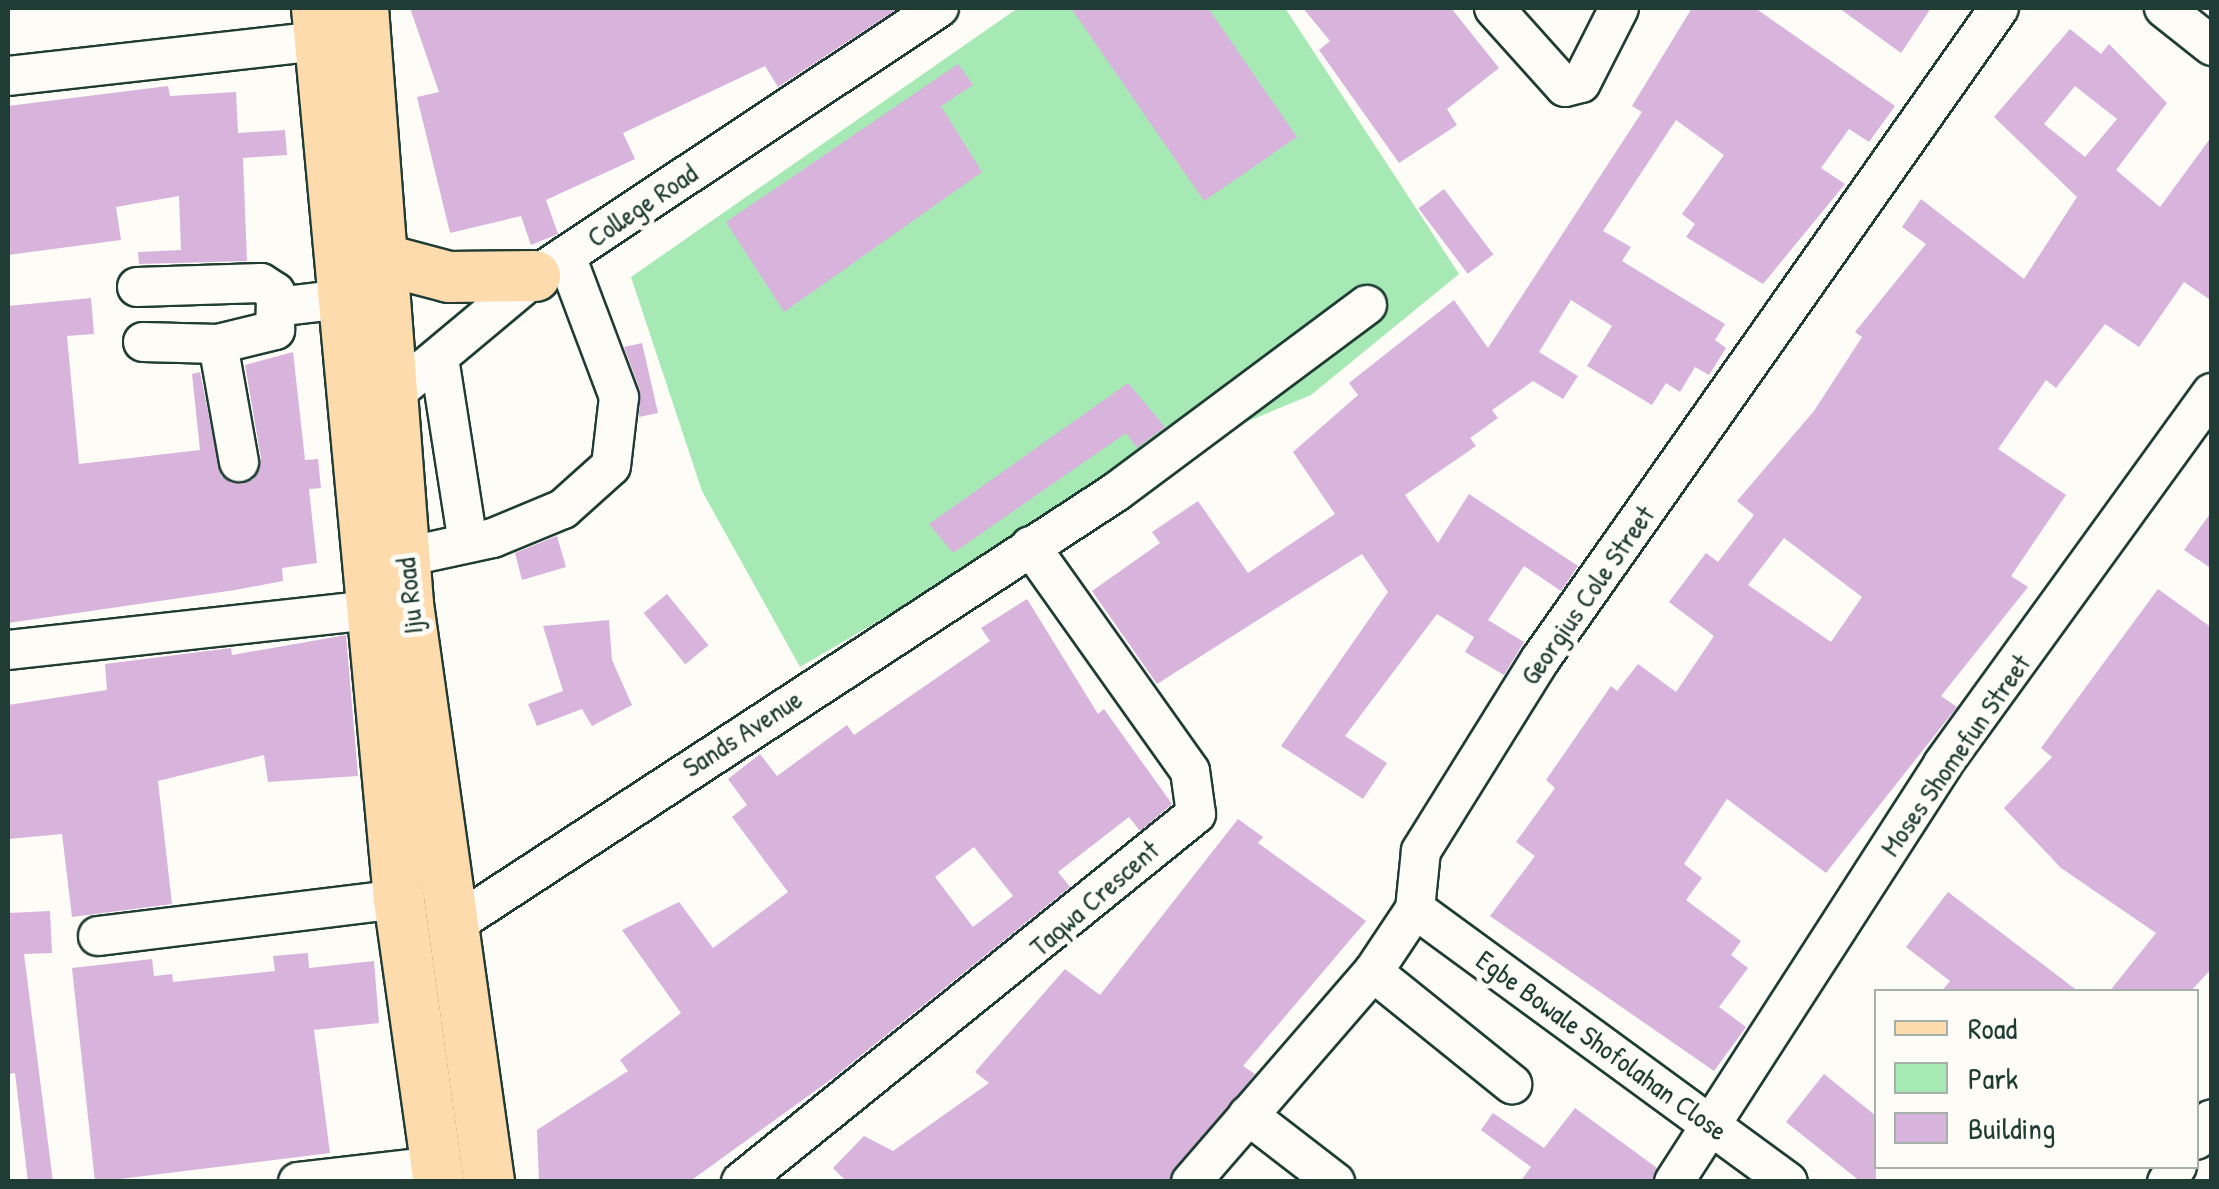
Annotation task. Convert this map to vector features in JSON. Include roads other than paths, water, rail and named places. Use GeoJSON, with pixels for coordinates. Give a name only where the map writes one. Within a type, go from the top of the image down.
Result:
{"type":"FeatureCollection","features":[{"type":"Feature","properties":{"kind":"main road","name":"Iju Road"},"geometry":{"type":"LineString","coordinates":[[363,8],[372,397],[370,610],[399,899],[437,1174]]}},
{"type":"Feature","properties":{"kind":"main road","name":"Iju Road"},"geometry":{"type":"LineString","coordinates":[[318,24],[368,284]]}},
{"type":"Feature","properties":{"kind":"main road"},"geometry":{"type":"LineString","coordinates":[[368,284],[550,266]]}},
{"type":"Feature","properties":{"kind":"main road","name":"Iju Road"},"geometry":{"type":"LineString","coordinates":[[372,397],[405,557],[489,1182]]}},
{"type":"Feature","properties":{"kind":"street","name":"College Road"},"geometry":{"type":"LineString","coordinates":[[372,397],[439,358],[550,266],[939,8]]}},
{"type":"Feature","properties":{"kind":"street"},"geometry":{"type":"LineString","coordinates":[[1494,8],[1566,87],[1581,83],[1618,8]]}},
{"type":"Feature","properties":{"kind":"street","name":"Georgius Cole Street"},"geometry":{"type":"LineString","coordinates":[[1191,1182],[1373,972],[1416,909],[1421,850],[1530,676],[2000,8]]}},
{"type":"Feature","properties":{"kind":"street"},"geometry":{"type":"LineString","coordinates":[[2164,8],[2212,46]]}},
{"type":"Feature","properties":{"kind":"street"},"geometry":{"type":"LineString","coordinates":[[8,76],[318,24]]}},
{"type":"Feature","properties":{"kind":"street"},"geometry":{"type":"LineString","coordinates":[[405,557],[468,543],[563,509],[601,484],[619,446],[619,397],[550,266]]}},
{"type":"Feature","properties":{"kind":"street"},"geometry":{"type":"LineString","coordinates":[[137,287],[261,282],[275,292],[275,330],[218,344],[143,342]]}},
{"type":"Feature","properties":{"kind":"street"},"geometry":{"type":"LineString","coordinates":[[276,307],[368,284]]}},
{"type":"Feature","properties":{"kind":"street","name":"Sands Avenue"},"geometry":{"type":"LineString","coordinates":[[455,924],[1030,546],[1367,305]]}},
{"type":"Feature","properties":{"kind":"street"},"geometry":{"type":"LineString","coordinates":[[218,344],[240,462]]}},
{"type":"Feature","properties":{"kind":"street"},"geometry":{"type":"LineString","coordinates":[[439,358],[468,543]]}},
{"type":"Feature","properties":{"kind":"street","name":"Moses Shomefun Street"},"geometry":{"type":"LineString","coordinates":[[1722,1133],[1944,764],[2212,394]]}},
{"type":"Feature","properties":{"kind":"street","name":"Taqwa Crescent"},"geometry":{"type":"LineString","coordinates":[[741,1182],[1196,814],[1190,771],[1030,546]]}},
{"type":"Feature","properties":{"kind":"street"},"geometry":{"type":"LineString","coordinates":[[8,650],[370,610]]}},
{"type":"Feature","properties":{"kind":"street"},"geometry":{"type":"LineString","coordinates":[[98,936],[399,899]]}},
{"type":"Feature","properties":{"kind":"street","name":"Egbe Bowale Shofolahan Close"},"geometry":{"type":"LineString","coordinates":[[1416,909],[1788,1182]]}},
{"type":"Feature","properties":{"kind":"street"},"geometry":{"type":"LineString","coordinates":[[1373,972],[1512,1084]]}},
{"type":"Feature","properties":{"kind":"street"},"geometry":{"type":"LineString","coordinates":[[1248,1115],[1335,1182]]}},
{"type":"Feature","properties":{"kind":"street"},"geometry":{"type":"LineString","coordinates":[[1674,1182],[1722,1133]]}},
{"type":"Feature","properties":{"kind":"street"},"geometry":{"type":"LineString","coordinates":[[1703,1182],[1722,1133]]}},
{"type":"Feature","properties":{"kind":"street"},"geometry":{"type":"LineString","coordinates":[[298,1182],[437,1174]]}}]}
